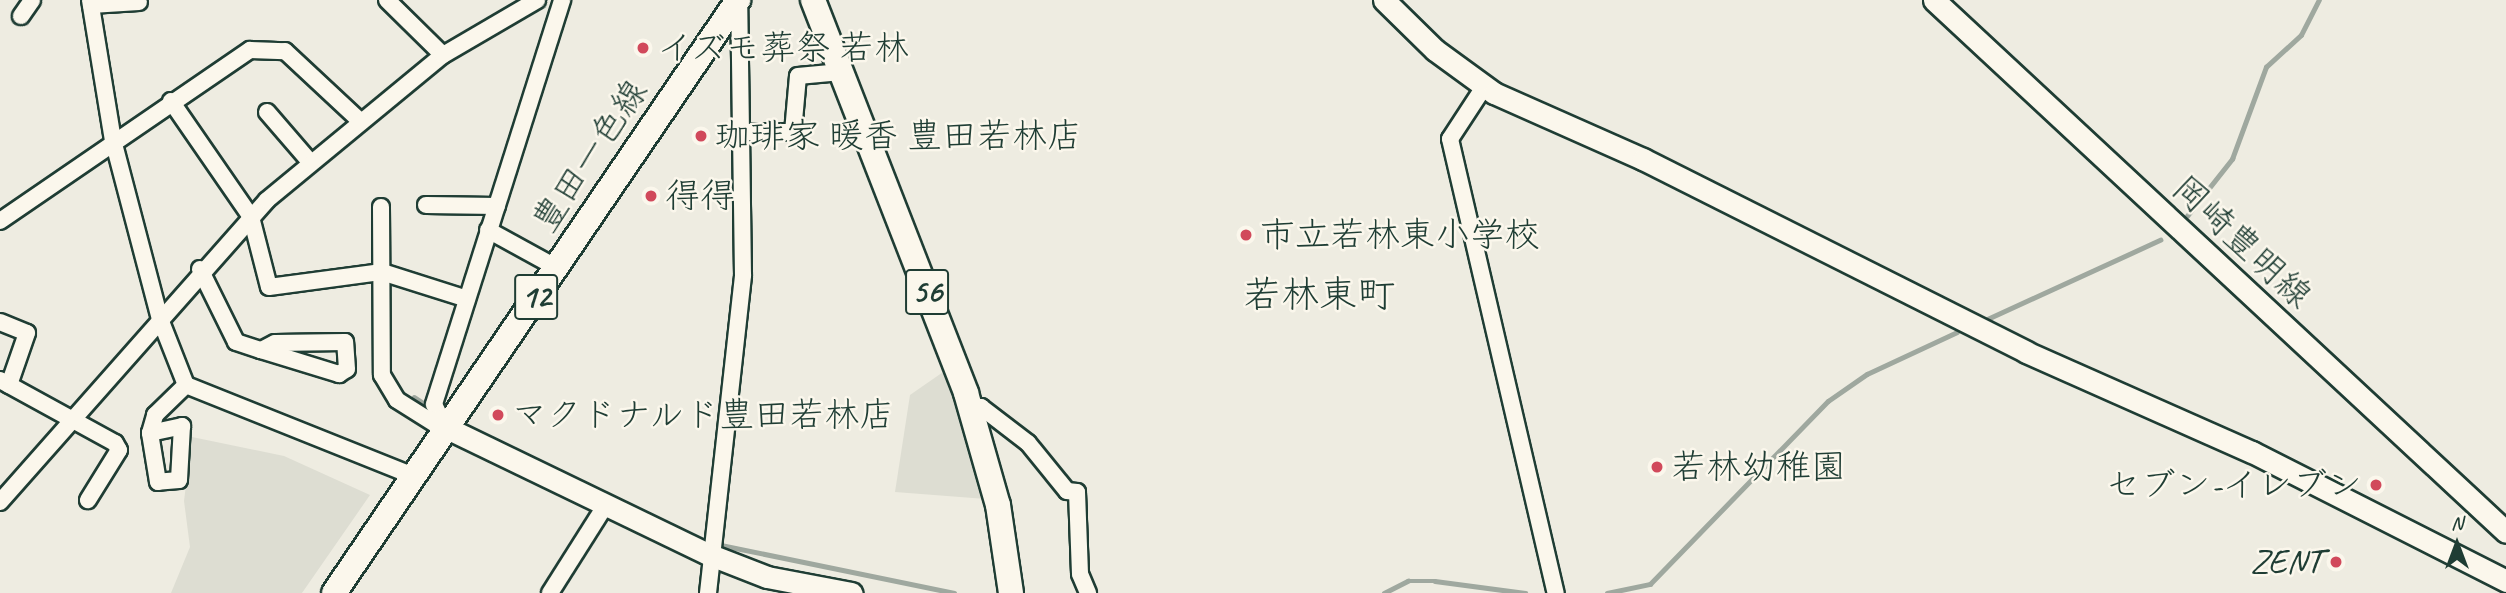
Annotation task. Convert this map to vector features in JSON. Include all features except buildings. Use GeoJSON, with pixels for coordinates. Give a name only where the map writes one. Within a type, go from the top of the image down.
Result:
{"type":"FeatureCollection","features":[{"type":"Feature","properties":{"kind":"main road","name":"豊田一色線"},"geometry":{"type":"LineString","coordinates":[[342,591],[444,428],[557,268],[738,0]]}},
{"type":"Feature","properties":{"kind":"main road","name":"56"},"geometry":{"type":"LineString","coordinates":[[813,0],[971,407],[998,505],[1011,593]]}},
{"type":"Feature","properties":{"kind":"street"},"geometry":{"type":"LineString","coordinates":[[22,16],[32,0]]}},
{"type":"Feature","properties":{"kind":"street"},"geometry":{"type":"LineString","coordinates":[[387,0],[443,55]]}},
{"type":"Feature","properties":{"kind":"street"},"geometry":{"type":"LineString","coordinates":[[0,502],[160,319],[200,269],[251,217],[360,121],[443,55],[537,0]]}},
{"type":"Feature","properties":{"kind":"street"},"geometry":{"type":"LineString","coordinates":[[444,428],[434,404],[562,0]]}},
{"type":"Feature","properties":{"kind":"street"},"geometry":{"type":"LineString","coordinates":[[708,593],[708,554],[743,275],[738,0]]}},
{"type":"Feature","properties":{"kind":"street"},"geometry":{"type":"LineString","coordinates":[[1384,0],[1484,87],[2026,352],[2428,537],[2506,582]]}},
{"type":"Feature","properties":{"kind":"street","name":"岡崎豊明線"},"geometry":{"type":"LineString","coordinates":[[1934,0],[2506,532]]}},
{"type":"Feature","properties":{"kind":"street"},"geometry":{"type":"LineString","coordinates":[[139,2],[90,2],[113,140],[160,319],[186,385],[413,476]]}},
{"type":"Feature","properties":{"kind":"street"},"geometry":{"type":"LineString","coordinates":[[0,220],[238,53],[277,48],[360,121]]}},
{"type":"Feature","properties":{"kind":"street"},"geometry":{"type":"LineString","coordinates":[[741,132],[793,132],[798,76],[841,72]]}},
{"type":"Feature","properties":{"kind":"street"},"geometry":{"type":"LineString","coordinates":[[1484,87],[1450,139],[1556,593]]}},
{"type":"Feature","properties":{"kind":"street"},"geometry":{"type":"LineString","coordinates":[[171,101],[251,217],[269,287],[382,272],[467,299]]}},
{"type":"Feature","properties":{"kind":"street"},"geometry":{"type":"LineString","coordinates":[[267,112],[311,163]]}},
{"type":"Feature","properties":{"kind":"street"},"geometry":{"type":"LineString","coordinates":[[426,205],[497,206]]}},
{"type":"Feature","properties":{"kind":"street"},"geometry":{"type":"LineString","coordinates":[[380,207],[382,375],[397,400],[444,428],[708,554],[767,577],[851,593]]}},
{"type":"Feature","properties":{"kind":"street"},"geometry":{"type":"LineString","coordinates":[[488,230],[557,268]]}},
{"type":"Feature","properties":{"kind":"street"},"geometry":{"type":"LineString","coordinates":[[200,269],[232,337],[261,351],[339,373],[347,369],[345,342],[275,343],[261,351]]}},
{"type":"Feature","properties":{"kind":"street"},"geometry":{"type":"LineString","coordinates":[[0,323],[27,333],[5,382],[73,419],[118,450],[88,500]]}},
{"type":"Feature","properties":{"kind":"street"},"geometry":{"type":"LineString","coordinates":[[150,433],[155,415],[186,385]]}},
{"type":"Feature","properties":{"kind":"street"},"geometry":{"type":"LineString","coordinates":[[971,407],[981,407],[1011,430],[1067,491],[1077,492],[1080,573],[1088,593]]}},
{"type":"Feature","properties":{"kind":"street"},"geometry":{"type":"LineString","coordinates":[[550,593],[605,506]]}},
{"type":"Feature","properties":{"kind":"shaded area"},"geometry":{"type":"Polygon","coordinates":[[[946,370],[969,437],[986,499],[895,492],[910,395],[946,370]]]}},
{"type":"Feature","properties":{"kind":"shaded area"},"geometry":{"type":"Polygon","coordinates":[[[192,437],[284,456],[370,495],[302,593],[171,593],[190,547],[184,501],[192,437]]]}},
{"type":"Feature","properties":{"kind":"waterway"},"geometry":{"type":"LineString","coordinates":[[2187,216],[2232,159],[2266,67],[2301,35],[2319,0]]}},
{"type":"Feature","properties":{"kind":"waterway"},"geometry":{"type":"LineString","coordinates":[[1983,321],[2160,240]]}},
{"type":"Feature","properties":{"kind":"waterway"},"geometry":{"type":"LineString","coordinates":[[1607,593],[1650,584],[1828,401],[1867,374],[1957,332]]}},
{"type":"Feature","properties":{"kind":"waterway"},"geometry":{"type":"LineString","coordinates":[[414,397],[431,408]]}},
{"type":"Feature","properties":{"kind":"waterway"},"geometry":{"type":"LineString","coordinates":[[716,544],[954,593]]}},
{"type":"Feature","properties":{"kind":"waterway"},"geometry":{"type":"LineString","coordinates":[[1384,593],[1408,581],[1435,581],[1525,593]]}},
{"type":"Feature","properties":{"kind":"place","name":"イズモ葬祭 若林"},"geometry":{"type":"Point","coordinates":[643,48]}},
{"type":"Feature","properties":{"kind":"place","name":"珈琲家 暖香 豊田若林店"},"geometry":{"type":"Point","coordinates":[701,136]}},
{"type":"Feature","properties":{"kind":"place","name":"得得"},"geometry":{"type":"Point","coordinates":[651,196]}},
{"type":"Feature","properties":{"kind":"place","name":"市立若林東小学校"},"geometry":{"type":"Point","coordinates":[1246,235]}},
{"type":"Feature","properties":{"kind":"place","name":"マクドナルド豊田若林店"},"geometry":{"type":"Point","coordinates":[498,415]}},
{"type":"Feature","properties":{"kind":"place","name":"若林幼稚園"},"geometry":{"type":"Point","coordinates":[1657,467]}},
{"type":"Feature","properties":{"kind":"place","name":"セブン-イレブン"},"geometry":{"type":"Point","coordinates":[2376,485]}},
{"type":"Feature","properties":{"kind":"place","name":"ZENT"},"geometry":{"type":"Point","coordinates":[2336,562]}},
{"type":"Feature","properties":{"kind":"district","name":"若林東町"},"geometry":{"type":"Point","coordinates":[1319,295]}}]}
